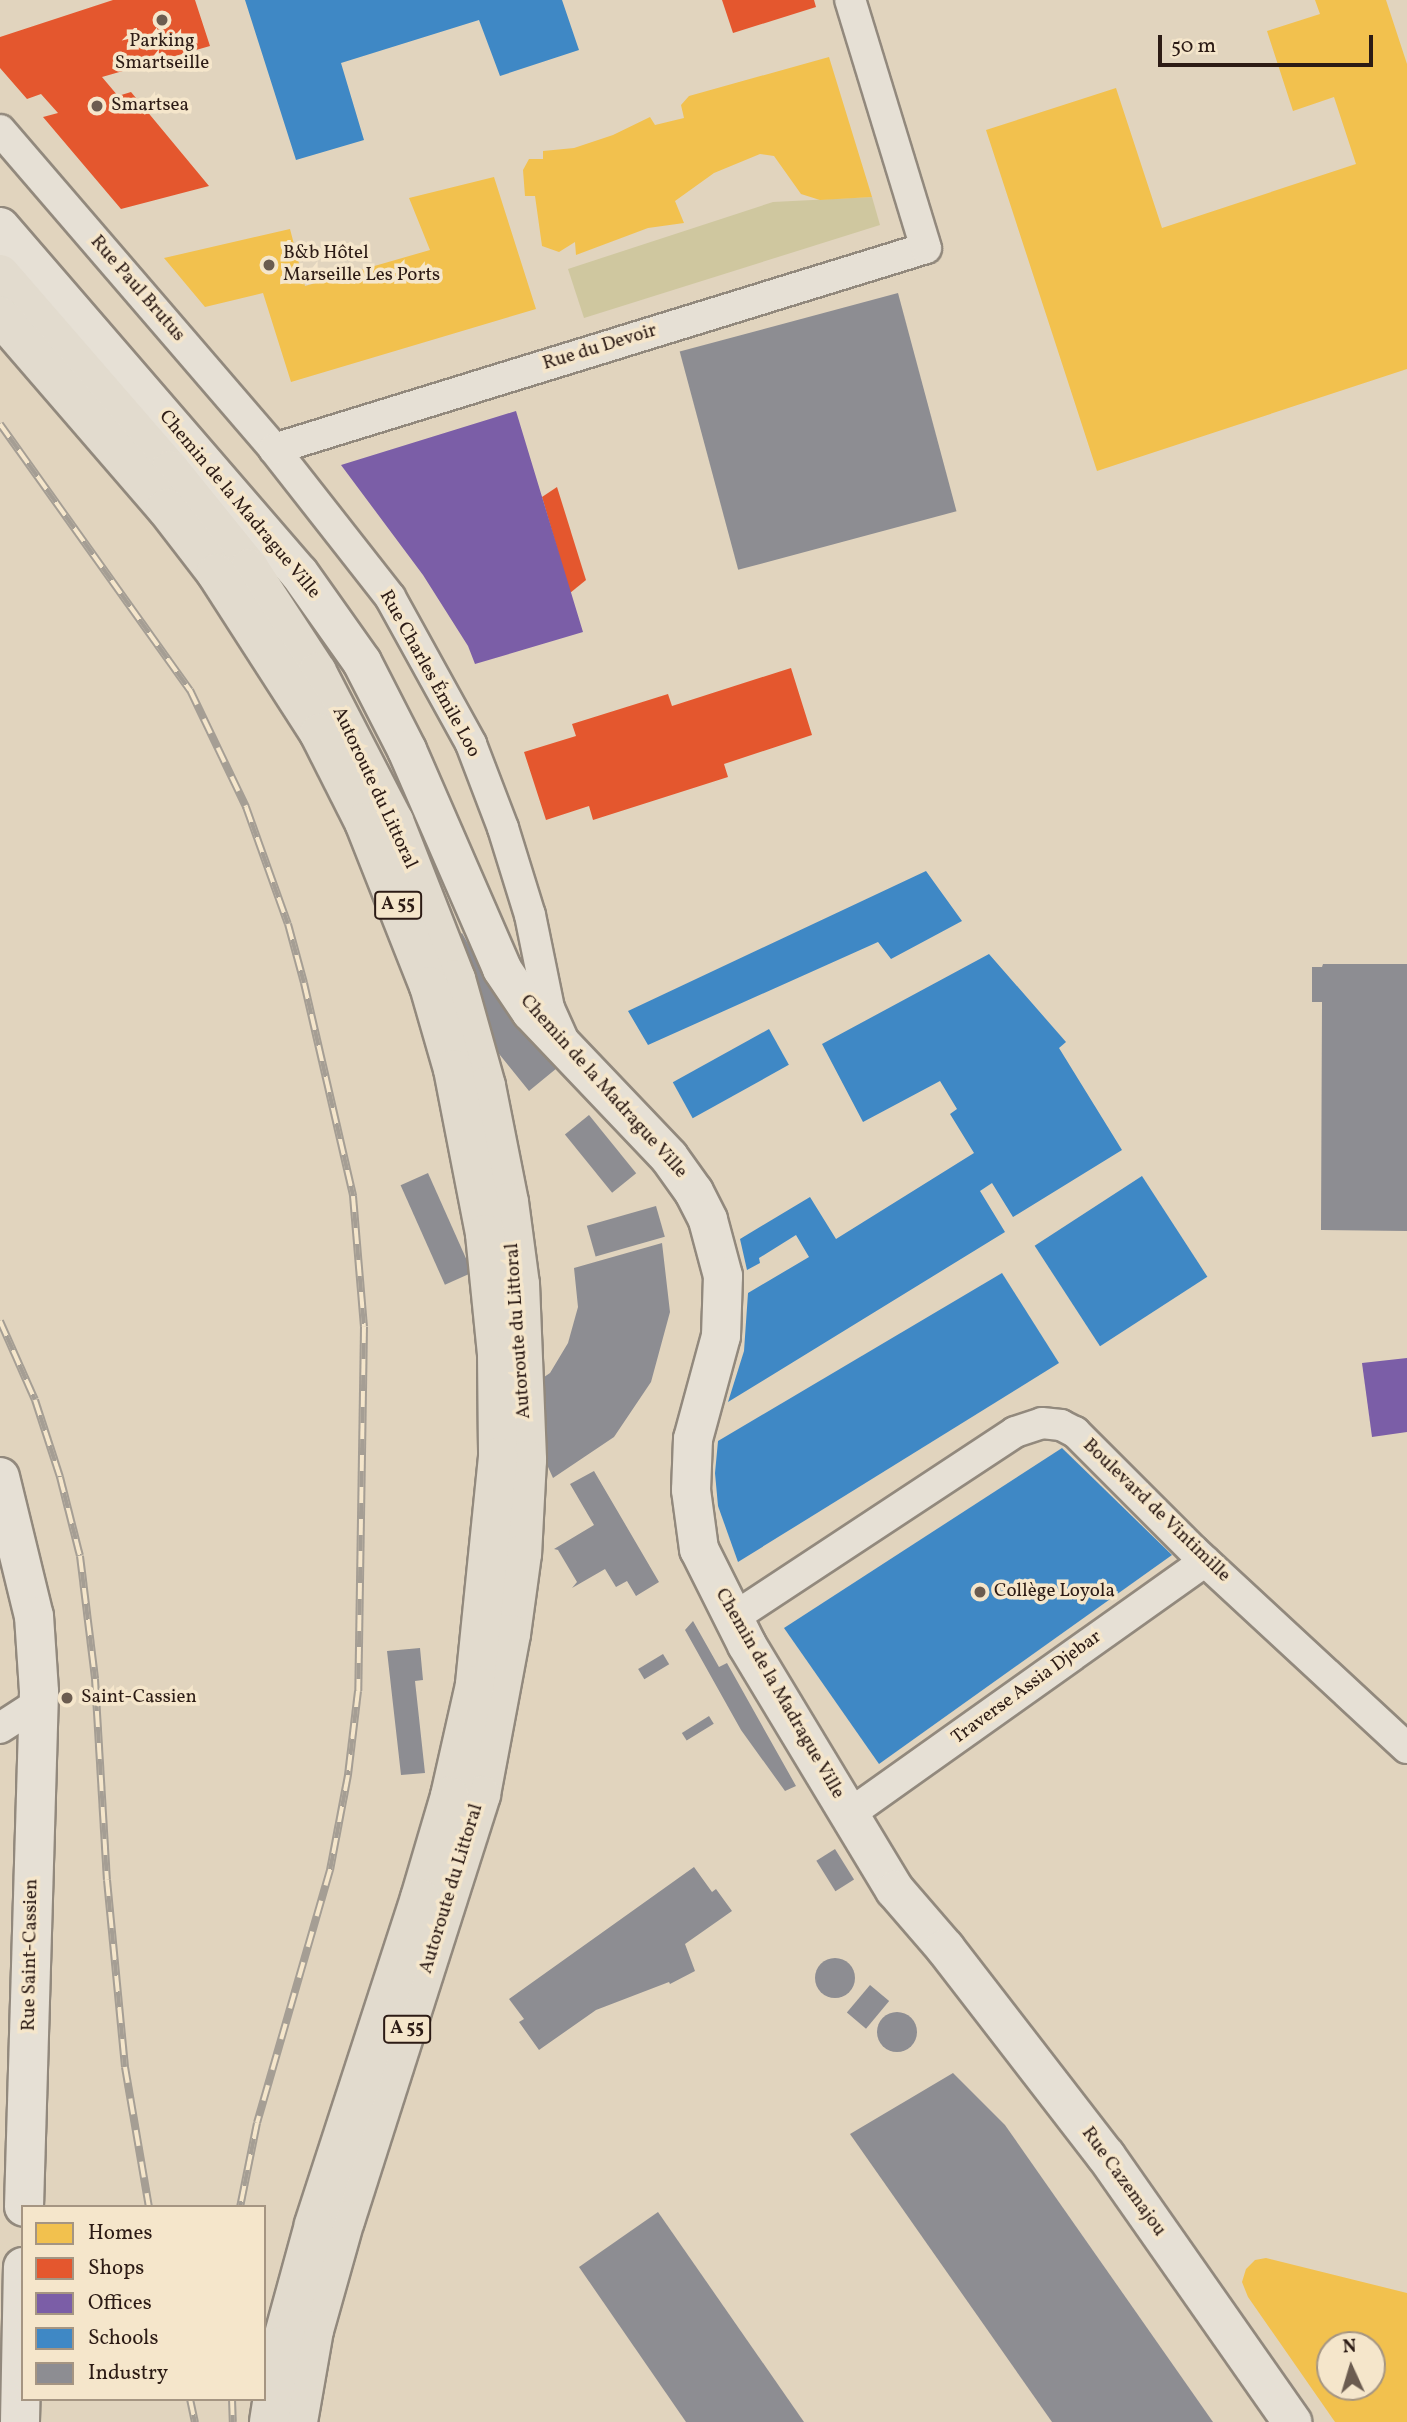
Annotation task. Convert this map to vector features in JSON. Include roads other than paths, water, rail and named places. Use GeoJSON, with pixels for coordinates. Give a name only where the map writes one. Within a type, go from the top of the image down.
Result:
{"type":"FeatureCollection","features":[{"type":"Feature","properties":{"kind":"highway","name":"Autoroute du Littoral"},"geometry":{"type":"LineString","coordinates":[[0,274],[170,470],[249,568],[317,672],[394,821],[456,979],[486,1086],[518,1271],[527,1460],[522,1554],[511,1634],[481,1794],[345,2220],[314,2330],[298,2422]]}},
{"type":"Feature","properties":{"kind":"highway","name":"Autoroute du Littoral"},"geometry":{"type":"LineString","coordinates":[[0,316],[149,488],[216,573],[319,733],[364,822],[429,986],[453,1069],[485,1234],[497,1355],[498,1457],[475,1685],[450,1796],[420,1898],[314,2225],[281,2346],[269,2422]]}},
{"type":"Feature","properties":{"kind":"street","name":"Rue du Devoir"},"geometry":{"type":"LineString","coordinates":[[274,449],[926,248],[850,0]]}},
{"type":"Feature","properties":{"kind":"street","name":"Rue Paul Brutus"},"geometry":{"type":"LineString","coordinates":[[0,130],[274,449]]}},
{"type":"Feature","properties":{"kind":"street","name":"Chemin de la Madrague Ville"},"geometry":{"type":"LineString","coordinates":[[0,227],[245,507],[299,573],[362,662],[407,750],[502,969],[531,1012],[670,1157],[694,1192],[708,1220],[723,1276],[721,1336],[693,1439],[691,1490],[699,1549],[733,1618],[848,1815],[895,1890],[945,1948]]}},
{"type":"Feature","properties":{"kind":"street","name":"Rue Charles Émile Loo"},"geometry":{"type":"LineString","coordinates":[[274,449],[390,597],[471,744],[503,828],[530,915],[549,1008],[566,1046]]}},
{"type":"Feature","properties":{"kind":"street","name":"Boulevard de Vintimille"},"geometry":{"type":"LineString","coordinates":[[733,1618],[1015,1432],[1042,1423],[1061,1425],[1075,1432],[1205,1561],[1407,1748]]}},
{"type":"Feature","properties":{"kind":"street"},"geometry":{"type":"LineString","coordinates":[[0,1539],[1,1481]]}},
{"type":"Feature","properties":{"kind":"street","name":"Rue Saint-Cassien"},"geometry":{"type":"LineString","coordinates":[[1,1481],[34,1616],[39,1703],[24,2205]]}},
{"type":"Feature","properties":{"kind":"street","name":"Traverse Assia Djebar"},"geometry":{"type":"LineString","coordinates":[[848,1815],[1205,1561]]}},
{"type":"Feature","properties":{"kind":"street"},"geometry":{"type":"LineString","coordinates":[[0,1728],[39,1703]]}},
{"type":"Feature","properties":{"kind":"street","name":"Rue Cazemajou"},"geometry":{"type":"LineString","coordinates":[[945,1948],[1106,2156],[1292,2422]]}},
{"type":"Feature","properties":{"kind":"street"},"geometry":{"type":"LineString","coordinates":[[20,2422],[21,2370]]}},
{"type":"Feature","properties":{"kind":"railway"},"geometry":{"type":"LineString","coordinates":[[0,424],[190,690],[246,807],[288,924],[353,1196],[364,1327],[358,1691],[348,1775],[330,1870],[257,2123],[240,2205]]}},
{"type":"Feature","properties":{"kind":"railway"},"geometry":{"type":"LineString","coordinates":[[0,1321],[35,1400],[60,1477],[80,1556],[95,1679],[107,1880],[125,2067],[149,2205]]}},
{"type":"Feature","properties":{"kind":"railway"},"geometry":{"type":"LineString","coordinates":[[190,2401],[195,2422]]}},
{"type":"Feature","properties":{"kind":"railway"},"geometry":{"type":"LineString","coordinates":[[232,2401],[233,2422]]}},
{"type":"Feature","properties":{"kind":"place","name":"Parking Smartseille"},"geometry":{"type":"Point","coordinates":[162,20]}},
{"type":"Feature","properties":{"kind":"place","name":"Smartsea"},"geometry":{"type":"Point","coordinates":[97,106]}},
{"type":"Feature","properties":{"kind":"place","name":"B&b Hôtel Marseille Les Ports"},"geometry":{"type":"Point","coordinates":[269,265]}},
{"type":"Feature","properties":{"kind":"place","name":"Collège Loyola"},"geometry":{"type":"Point","coordinates":[980,1592]}},
{"type":"Feature","properties":{"kind":"place","name":"Saint-Cassien"},"geometry":{"type":"Point","coordinates":[67,1698]}}]}
